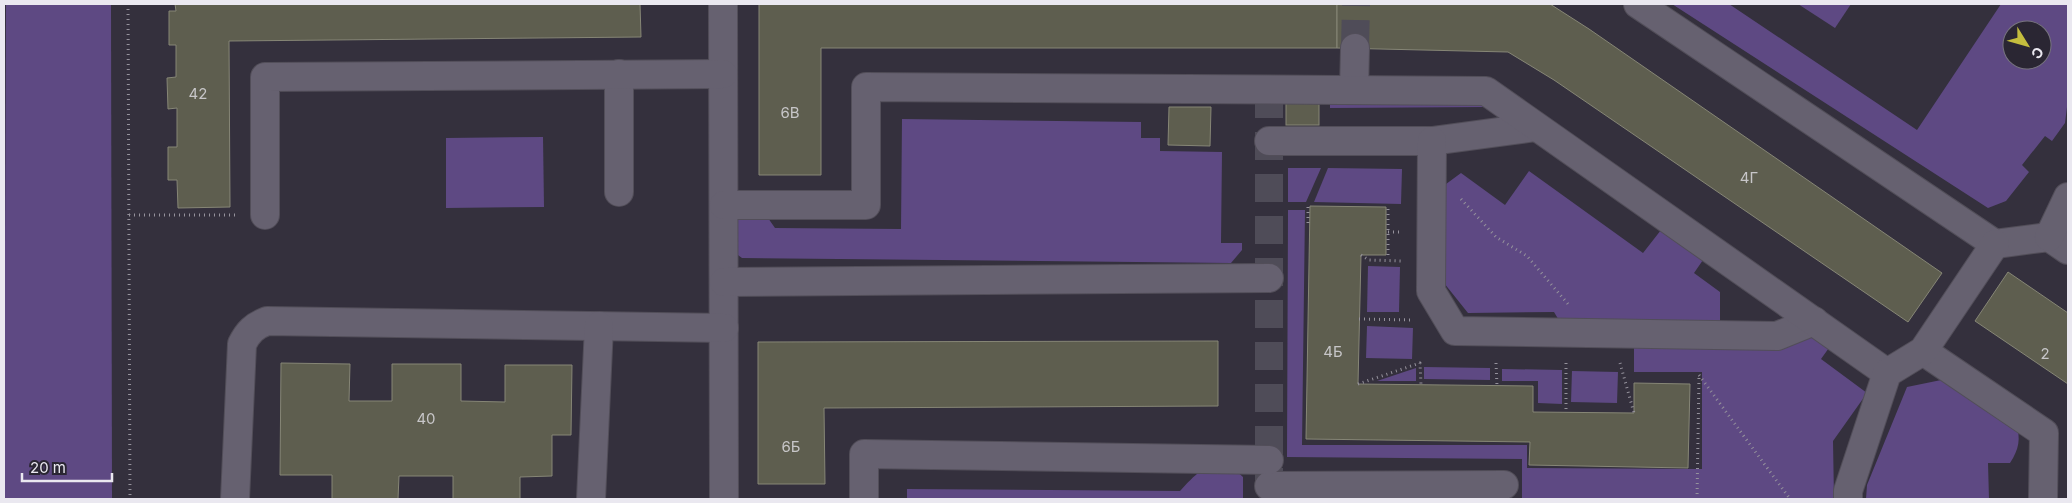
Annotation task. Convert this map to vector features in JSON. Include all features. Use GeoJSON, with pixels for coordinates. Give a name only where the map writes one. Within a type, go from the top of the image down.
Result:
{"type":"FeatureCollection","features":[{"type":"Feature","properties":{"kind":"lane"},"geometry":{"type":"LineString","coordinates":[[723,4],[724,499]]}},
{"type":"Feature","properties":{"kind":"lane"},"geometry":{"type":"LineString","coordinates":[[1638,4],[1995,244],[2059,243],[2068,197]]}},
{"type":"Feature","properties":{"kind":"lane"},"geometry":{"type":"LineString","coordinates":[[1354,90],[1355,48]]}},
{"type":"Feature","properties":{"kind":"lane"},"geometry":{"type":"LineString","coordinates":[[619,74],[619,192]]}},
{"type":"Feature","properties":{"kind":"lane"},"geometry":{"type":"LineString","coordinates":[[265,215],[265,77],[723,74]]}},
{"type":"Feature","properties":{"kind":"lane"},"geometry":{"type":"LineString","coordinates":[[724,205],[866,205],[866,87],[1486,91],[1887,373]]}},
{"type":"Feature","properties":{"kind":"lane"},"geometry":{"type":"LineString","coordinates":[[1269,141],[1432,141],[1536,127]]}},
{"type":"Feature","properties":{"kind":"lane"},"geometry":{"type":"LineString","coordinates":[[1432,141],[1431,291],[1455,331],[1777,336],[1814,320]]}},
{"type":"Feature","properties":{"kind":"lane"},"geometry":{"type":"LineString","coordinates":[[1848,499],[1848,491],[1887,373],[1923,351],[1995,244]]}},
{"type":"Feature","properties":{"kind":"lane"},"geometry":{"type":"LineString","coordinates":[[724,282],[1269,278]]}},
{"type":"Feature","properties":{"kind":"lane"},"geometry":{"type":"LineString","coordinates":[[235,499],[242,344],[247,334],[255,325],[267,321],[724,328]]}},
{"type":"Feature","properties":{"kind":"lane"},"geometry":{"type":"LineString","coordinates":[[591,499],[599,326]]}},
{"type":"Feature","properties":{"kind":"lane"},"geometry":{"type":"LineString","coordinates":[[1923,351],[2044,433],[2043,499]]}},
{"type":"Feature","properties":{"kind":"lane"},"geometry":{"type":"LineString","coordinates":[[864,499],[864,454],[1269,473],[1408,492],[1504,485]]}},
{"type":"Feature","properties":{"kind":"path"},"geometry":{"type":"LineString","coordinates":[[128,4],[130,499]]}},
{"type":"Feature","properties":{"kind":"path"},"geometry":{"type":"LineString","coordinates":[[1460,197],[1496,237],[1527,256],[1554,285],[1589,333]]}},
{"type":"Feature","properties":{"kind":"path"},"geometry":{"type":"LineString","coordinates":[[1308,207],[1308,225],[1310,225]]}},
{"type":"Feature","properties":{"kind":"path"},"geometry":{"type":"LineString","coordinates":[[1388,207],[1388,255]]}},
{"type":"Feature","properties":{"kind":"path"},"geometry":{"type":"LineString","coordinates":[[129,215],[265,215]]}},
{"type":"Feature","properties":{"kind":"path"},"geometry":{"type":"LineString","coordinates":[[1360,255],[1370,260],[1412,262]]}},
{"type":"Feature","properties":{"kind":"path"},"geometry":{"type":"LineString","coordinates":[[1359,319],[1421,320]]}},
{"type":"Feature","properties":{"kind":"path"},"geometry":{"type":"LineString","coordinates":[[1358,384],[1420,363],[1421,385]]}},
{"type":"Feature","properties":{"kind":"path"},"geometry":{"type":"LineString","coordinates":[[1496,363],[1497,386]]}},
{"type":"Feature","properties":{"kind":"path"},"geometry":{"type":"LineString","coordinates":[[1566,363],[1566,412]]}},
{"type":"Feature","properties":{"kind":"path"},"geometry":{"type":"LineString","coordinates":[[1620,363],[1634,413]]}},
{"type":"Feature","properties":{"kind":"path"},"geometry":{"type":"LineString","coordinates":[[1697,499],[1699,375],[1790,499]]}},
{"type":"Feature","properties":{"kind":"shaded area"},"geometry":{"type":"Polygon","coordinates":[[[6,4],[111,4],[112,499],[4,499],[6,4]]]}},
{"type":"Feature","properties":{"kind":"shaded area"},"geometry":{"type":"Polygon","coordinates":[[[1672,4],[1729,4],[1917,130],[2001,4],[2068,4],[2068,99],[2065,123],[2052,141],[2045,136],[2022,165],[2029,172],[2006,201],[1988,208],[1672,4]]]}},
{"type":"Feature","properties":{"kind":"shaded area"},"geometry":{"type":"Polygon","coordinates":[[[1798,4],[1851,4],[1835,28],[1798,4]]]}},
{"type":"Feature","properties":{"kind":"shaded area"},"geometry":{"type":"Polygon","coordinates":[[[1330,97],[1485,97],[1485,107],[1330,108],[1330,97]]]}},
{"type":"Feature","properties":{"kind":"shaded area"},"geometry":{"type":"Polygon","coordinates":[[[902,119],[1141,122],[1141,138],[1160,138],[1160,151],[1222,152],[1221,243],[1242,243],[1242,250],[1231,263],[742,258],[731,250],[729,223],[739,212],[768,218],[775,228],[901,229],[902,119]]]}},
{"type":"Feature","properties":{"kind":"shaded area"},"geometry":{"type":"Polygon","coordinates":[[[543,137],[544,207],[446,208],[446,138],[543,137]]]}},
{"type":"Feature","properties":{"kind":"shaded area"},"geometry":{"type":"Polygon","coordinates":[[[1288,168],[1321,168],[1306,202],[1288,202],[1288,168]]]}},
{"type":"Feature","properties":{"kind":"shaded area"},"geometry":{"type":"Polygon","coordinates":[[[1328,168],[1402,169],[1401,204],[1314,202],[1328,168]]]}},
{"type":"Feature","properties":{"kind":"shaded area"},"geometry":{"type":"Polygon","coordinates":[[[1529,171],[1643,253],[1661,230],[1703,260],[1694,273],[1720,292],[1720,325],[1560,322],[1554,312],[1468,313],[1444,283],[1442,187],[1461,173],[1505,205],[1529,171]]]}},
{"type":"Feature","properties":{"kind":"shaded area"},"geometry":{"type":"Polygon","coordinates":[[[1288,210],[1305,210],[1302,445],[1527,445],[1527,468],[1702,469],[1702,372],[1634,372],[1634,346],[1813,332],[1831,345],[1821,359],[1867,393],[1833,441],[1834,499],[1522,499],[1522,459],[1287,457],[1288,210]]]}},
{"type":"Feature","properties":{"kind":"shaded area"},"geometry":{"type":"Polygon","coordinates":[[[1368,266],[1400,267],[1399,312],[1367,312],[1368,266]]]}},
{"type":"Feature","properties":{"kind":"shaded area"},"geometry":{"type":"Polygon","coordinates":[[[1367,326],[1413,328],[1412,359],[1366,358],[1367,326]]]}},
{"type":"Feature","properties":{"kind":"shaded area"},"geometry":{"type":"Polygon","coordinates":[[[1424,367],[1490,368],[1490,380],[1424,379],[1424,367]]]}},
{"type":"Feature","properties":{"kind":"shaded area"},"geometry":{"type":"Polygon","coordinates":[[[1416,368],[1416,381],[1377,381],[1416,368]]]}},
{"type":"Feature","properties":{"kind":"shaded area"},"geometry":{"type":"Polygon","coordinates":[[[1502,369],[1562,370],[1562,404],[1538,403],[1538,381],[1502,381],[1502,369]]]}},
{"type":"Feature","properties":{"kind":"shaded area"},"geometry":{"type":"Polygon","coordinates":[[[1572,371],[1618,372],[1617,403],[1571,402],[1572,371]]]}},
{"type":"Feature","properties":{"kind":"shaded area"},"geometry":{"type":"Polygon","coordinates":[[[1946,379],[2016,423],[2018,444],[2010,463],[1988,463],[1989,499],[1866,499],[1867,485],[1907,387],[1946,379]]]}},
{"type":"Feature","properties":{"kind":"shaded area"},"geometry":{"type":"Polygon","coordinates":[[[1227,463],[1243,477],[1243,499],[907,499],[907,489],[1180,491],[1205,469],[1227,463]]]}},
{"type":"Feature","properties":{"kind":"building"},"geometry":{"type":"Polygon","coordinates":[[[175,4],[640,4],[641,37],[229,41],[230,207],[178,208],[177,180],[168,180],[168,147],[177,147],[177,108],[168,109],[167,78],[176,77],[176,45],[169,45],[169,11],[176,11],[175,4]]]}},
{"type":"Feature","properties":{"kind":"building"},"geometry":{"type":"Polygon","coordinates":[[[759,4],[1337,4],[1337,48],[821,48],[821,175],[759,175],[759,4]]]}},
{"type":"Feature","properties":{"kind":"building"},"geometry":{"type":"Polygon","coordinates":[[[1337,4],[1550,4],[1942,273],[1908,322],[1554,80],[1508,52],[1337,48],[1337,4]]]}},
{"type":"Feature","properties":{"kind":"building"},"geometry":{"type":"Polygon","coordinates":[[[1286,100],[1319,100],[1319,125],[1286,125],[1286,100]]]}},
{"type":"Feature","properties":{"kind":"building"},"geometry":{"type":"Polygon","coordinates":[[[1169,107],[1211,107],[1210,146],[1168,145],[1169,107]]]}},
{"type":"Feature","properties":{"kind":"building"},"geometry":{"type":"Polygon","coordinates":[[[1310,206],[1386,207],[1386,255],[1361,255],[1358,384],[1533,386],[1533,412],[1634,413],[1634,383],[1690,384],[1688,468],[1529,465],[1530,442],[1306,439],[1310,206]]]}},
{"type":"Feature","properties":{"kind":"building"},"geometry":{"type":"Polygon","coordinates":[[[2008,272],[2068,313],[2068,384],[1975,321],[2008,272]]]}},
{"type":"Feature","properties":{"kind":"building"},"geometry":{"type":"Polygon","coordinates":[[[1218,341],[1218,406],[824,408],[825,484],[758,484],[758,342],[1218,341]]]}},
{"type":"Feature","properties":{"kind":"building"},"geometry":{"type":"Polygon","coordinates":[[[281,363],[350,364],[349,401],[392,401],[392,364],[461,364],[461,401],[505,402],[505,365],[572,365],[571,435],[552,435],[552,476],[520,477],[520,499],[453,499],[453,476],[399,476],[398,499],[332,499],[332,475],[280,475],[281,363]]]}},
{"type":"Feature","properties":{"kind":"tunnel"},"geometry":{"type":"LineString","coordinates":[[1355,48],[1356,4]]}},
{"type":"Feature","properties":{"kind":"tunnel"},"geometry":{"type":"LineString","coordinates":[[1269,90],[1269,483]]}}]}
